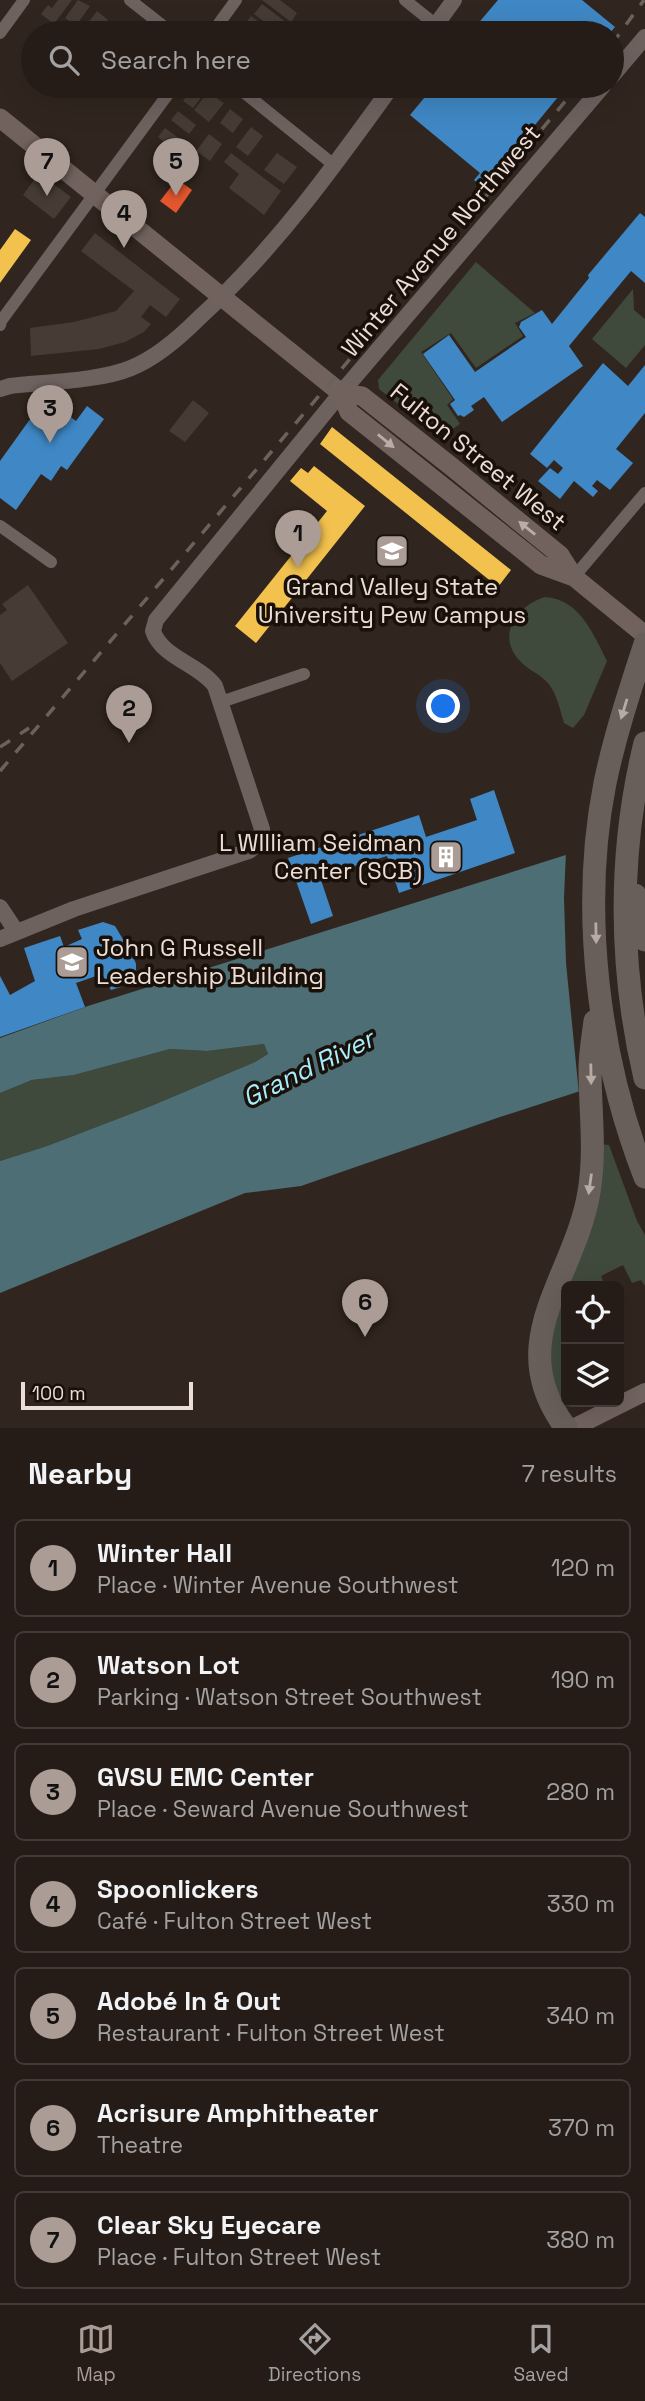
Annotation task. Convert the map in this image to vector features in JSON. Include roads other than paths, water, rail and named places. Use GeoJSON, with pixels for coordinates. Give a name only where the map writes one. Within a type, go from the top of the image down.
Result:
{"type":"FeatureCollection","features":[{"type":"Feature","properties":{"kind":"highway"},"geometry":{"type":"LineString","coordinates":[[645,644],[622,712],[605,784],[597,839],[595,897],[598,983],[607,1047],[621,1107],[645,1177]]}},
{"type":"Feature","properties":{"kind":"highway"},"geometry":{"type":"LineString","coordinates":[[645,743],[634,797],[625,887],[628,969],[637,1042],[645,1078]]}},
{"type":"Feature","properties":{"kind":"highway"},"geometry":{"type":"LineString","coordinates":[[626,858],[645,940]]}},
{"type":"Feature","properties":{"kind":"highway"},"geometry":{"type":"LineString","coordinates":[[566,1428],[553,1408],[543,1381],[539,1366],[539,1339],[545,1314],[579,1232],[589,1194],[594,1143],[590,1068],[598,983]]}},
{"type":"Feature","properties":{"kind":"main road","name":"Fulton Street West"},"geometry":{"type":"LineString","coordinates":[[0,118],[341,393],[349,412],[541,565],[573,577],[645,635]]}},
{"type":"Feature","properties":{"kind":"main road"},"geometry":{"type":"LineString","coordinates":[[573,1428],[645,1392]]}},
{"type":"Feature","properties":{"kind":"street"},"geometry":{"type":"LineString","coordinates":[[0,33],[24,0]]}},
{"type":"Feature","properties":{"kind":"street"},"geometry":{"type":"LineString","coordinates":[[130,0],[157,21]]}},
{"type":"Feature","properties":{"kind":"street"},"geometry":{"type":"LineString","coordinates":[[221,21],[236,0]]}},
{"type":"Feature","properties":{"kind":"street"},"geometry":{"type":"LineString","coordinates":[[405,0],[425,21]]}},
{"type":"Feature","properties":{"kind":"street"},"geometry":{"type":"LineString","coordinates":[[439,21],[454,0]]}},
{"type":"Feature","properties":{"kind":"street"},"geometry":{"type":"LineString","coordinates":[[624,62],[645,37]]}},
{"type":"Feature","properties":{"kind":"street"},"geometry":{"type":"LineString","coordinates":[[0,325],[165,98]]}},
{"type":"Feature","properties":{"kind":"street"},"geometry":{"type":"LineString","coordinates":[[251,98],[334,165]]}},
{"type":"Feature","properties":{"kind":"street"},"geometry":{"type":"LineString","coordinates":[[0,389],[89,377],[131,368],[165,348],[222,298],[277,239],[383,98]]}},
{"type":"Feature","properties":{"kind":"street","name":"Winter Avenue Northwest"},"geometry":{"type":"LineString","coordinates":[[221,702],[215,686],[208,678],[159,642],[153,631],[161,613],[341,393],[593,98]]}},
{"type":"Feature","properties":{"kind":"street"},"geometry":{"type":"LineString","coordinates":[[573,577],[645,493]]}},
{"type":"Feature","properties":{"kind":"street"},"geometry":{"type":"LineString","coordinates":[[0,526],[51,562]]}},
{"type":"Feature","properties":{"kind":"street"},"geometry":{"type":"LineString","coordinates":[[0,939],[74,909],[253,850],[261,841],[262,827],[221,702],[304,674]]}},
{"type":"Feature","properties":{"kind":"street"},"geometry":{"type":"LineString","coordinates":[[0,907],[16,931]]}},
{"type":"Feature","properties":{"kind":"water","name":"Grand River"},"geometry":{"type":"Polygon","coordinates":[[[645,830],[645,1070],[301,1186],[245,1193],[0,1293],[0,1161],[151,1106],[268,1054],[264,1044],[207,1051],[170,1049],[74,1075],[32,1080],[0,1093],[0,1038],[88,1006],[645,830]]]}},
{"type":"Feature","properties":{"kind":"railway"},"geometry":{"type":"LineString","coordinates":[[624,28],[644,0]]}},
{"type":"Feature","properties":{"kind":"railway"},"geometry":{"type":"LineString","coordinates":[[0,771],[568,98]]}},
{"type":"Feature","properties":{"kind":"railway"},"geometry":{"type":"LineString","coordinates":[[0,747],[29,728]]}},
{"type":"Feature","properties":{"kind":"place","name":"Clear Sky Eyecare"},"geometry":{"type":"Point","coordinates":[47,196]}},
{"type":"Feature","properties":{"kind":"place","name":"Adobé In & Out"},"geometry":{"type":"Point","coordinates":[176,196]}},
{"type":"Feature","properties":{"kind":"place","name":"Spoonlickers"},"geometry":{"type":"Point","coordinates":[124,248]}},
{"type":"Feature","properties":{"kind":"place","name":"GVSU EMC Center"},"geometry":{"type":"Point","coordinates":[50,443]}},
{"type":"Feature","properties":{"kind":"place","name":"Grand Valley State University Pew Campus"},"geometry":{"type":"Point","coordinates":[392,551]}},
{"type":"Feature","properties":{"kind":"place","name":"Winter Hall"},"geometry":{"type":"Point","coordinates":[298,568]}},
{"type":"Feature","properties":{"kind":"place","name":"Watson Lot"},"geometry":{"type":"Point","coordinates":[129,743]}},
{"type":"Feature","properties":{"kind":"place","name":"L WIlliam Seidman Center (SCB)"},"geometry":{"type":"Point","coordinates":[446,857]}},
{"type":"Feature","properties":{"kind":"place","name":"John G Russell Leadership Building"},"geometry":{"type":"Point","coordinates":[72,962]}},
{"type":"Feature","properties":{"kind":"place","name":"Acrisure Amphitheater"},"geometry":{"type":"Point","coordinates":[365,1337]}}]}
